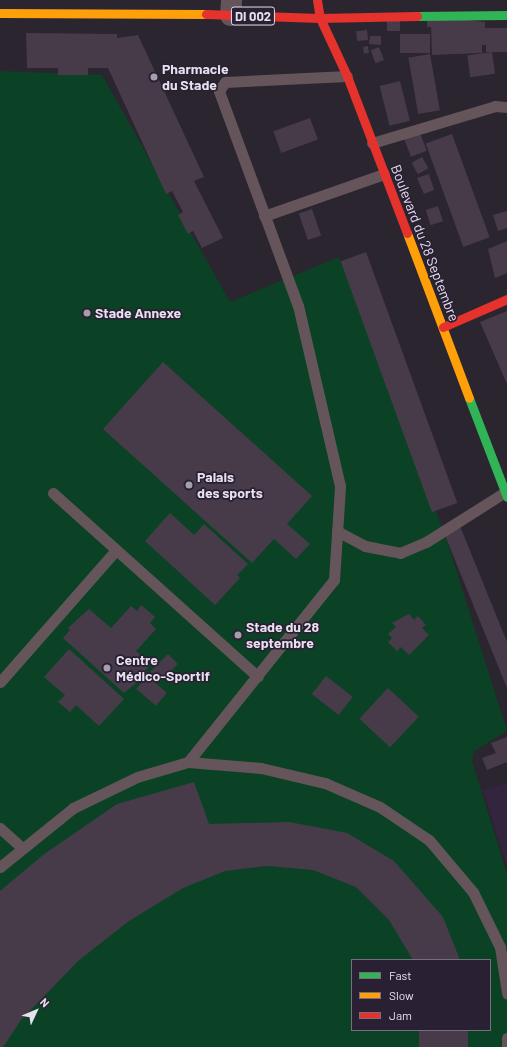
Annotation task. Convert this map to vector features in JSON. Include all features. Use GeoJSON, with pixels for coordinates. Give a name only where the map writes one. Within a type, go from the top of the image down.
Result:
{"type":"FeatureCollection","features":[{"type":"Feature","properties":{"kind":"main road","name":"Boulevard du 28 Septembre"},"geometry":{"type":"LineString","coordinates":[[317,0],[320,18],[347,76],[506,494]]}},
{"type":"Feature","properties":{"kind":"main road","name":"DI 002"},"geometry":{"type":"LineString","coordinates":[[0,13],[231,8],[320,18],[507,15]]}},
{"type":"Feature","properties":{"kind":"main road"},"geometry":{"type":"LineString","coordinates":[[443,327],[507,299]]}},
{"type":"Feature","properties":{"kind":"lane"},"geometry":{"type":"LineString","coordinates":[[188,762],[258,677],[334,580],[340,486],[298,306],[219,91],[225,82],[347,76]]}},
{"type":"Feature","properties":{"kind":"lane"},"geometry":{"type":"LineString","coordinates":[[372,143],[495,106],[507,107]]}},
{"type":"Feature","properties":{"kind":"lane"},"geometry":{"type":"LineString","coordinates":[[264,216],[384,174]]}},
{"type":"Feature","properties":{"kind":"lane"},"geometry":{"type":"LineString","coordinates":[[53,493],[115,551],[258,677]]}},
{"type":"Feature","properties":{"kind":"lane"},"geometry":{"type":"LineString","coordinates":[[337,531],[365,546],[400,553],[426,542],[506,494]]}},
{"type":"Feature","properties":{"kind":"lane"},"geometry":{"type":"LineString","coordinates":[[0,682],[115,551]]}},
{"type":"Feature","properties":{"kind":"lane"},"geometry":{"type":"LineString","coordinates":[[0,867],[22,847],[73,808],[137,777],[188,762],[261,768],[325,782],[380,807],[429,840],[473,892],[500,947],[507,993]]}},
{"type":"Feature","properties":{"kind":"lane"},"geometry":{"type":"LineString","coordinates":[[0,828],[22,847]]}},
{"type":"Feature","properties":{"kind":"lane"},"geometry":{"type":"LineString","coordinates":[[507,1038],[507,1047]]}},
{"type":"Feature","properties":{"kind":"shaded area"},"geometry":{"type":"Polygon","coordinates":[[[507,783],[507,866],[483,790],[507,783]]]}},
{"type":"Feature","properties":{"kind":"green space","name":"Stade du 28 septembre"},"geometry":{"type":"Polygon","coordinates":[[[0,71],[102,75],[230,302],[339,257],[446,538],[507,731],[474,751],[472,761],[507,874],[507,1047],[0,1047],[0,71]]]}},
{"type":"Feature","properties":{"kind":"building"},"geometry":{"type":"Polygon","coordinates":[[[427,16],[485,22],[485,28],[507,28],[507,52],[486,52],[486,45],[482,45],[482,53],[432,55],[431,27],[427,27],[427,16]]]}},
{"type":"Feature","properties":{"kind":"building"},"geometry":{"type":"Polygon","coordinates":[[[387,17],[400,17],[400,31],[387,31],[387,17]]]}},
{"type":"Feature","properties":{"kind":"building"},"geometry":{"type":"Polygon","coordinates":[[[367,30],[368,40],[357,41],[356,31],[367,30]]]}},
{"type":"Feature","properties":{"kind":"building"},"geometry":{"type":"Polygon","coordinates":[[[26,33],[117,34],[117,38],[138,35],[204,177],[194,181],[223,238],[202,248],[193,231],[188,234],[178,215],[183,212],[172,191],[166,194],[108,68],[88,68],[88,75],[58,75],[58,68],[27,68],[26,33]]]}},
{"type":"Feature","properties":{"kind":"building"},"geometry":{"type":"Polygon","coordinates":[[[400,34],[430,34],[430,53],[400,53],[400,34]]]}},
{"type":"Feature","properties":{"kind":"building"},"geometry":{"type":"Polygon","coordinates":[[[370,36],[381,36],[381,45],[369,44],[370,36]]]}},
{"type":"Feature","properties":{"kind":"building"},"geometry":{"type":"Polygon","coordinates":[[[368,46],[369,53],[364,54],[363,47],[368,46]]]}},
{"type":"Feature","properties":{"kind":"building"},"geometry":{"type":"Polygon","coordinates":[[[379,47],[384,60],[376,63],[371,50],[379,47]]]}},
{"type":"Feature","properties":{"kind":"building"},"geometry":{"type":"Polygon","coordinates":[[[492,52],[495,74],[470,77],[467,55],[492,52]]]}},
{"type":"Feature","properties":{"kind":"building"},"geometry":{"type":"Polygon","coordinates":[[[430,54],[440,110],[418,114],[408,58],[430,54]]]}},
{"type":"Feature","properties":{"kind":"building"},"geometry":{"type":"Polygon","coordinates":[[[400,81],[410,121],[390,126],[380,86],[400,81]]]}},
{"type":"Feature","properties":{"kind":"building"},"geometry":{"type":"Polygon","coordinates":[[[310,118],[318,140],[281,153],[273,131],[310,118]]]}},
{"type":"Feature","properties":{"kind":"building"},"geometry":{"type":"Polygon","coordinates":[[[420,133],[427,151],[411,157],[404,139],[420,133]]]}},
{"type":"Feature","properties":{"kind":"building"},"geometry":{"type":"Polygon","coordinates":[[[452,134],[490,237],[463,247],[426,144],[452,134]]]}},
{"type":"Feature","properties":{"kind":"building"},"geometry":{"type":"Polygon","coordinates":[[[422,157],[428,168],[418,174],[412,163],[422,157]]]}},
{"type":"Feature","properties":{"kind":"building"},"geometry":{"type":"Polygon","coordinates":[[[429,174],[434,190],[424,194],[417,178],[429,174]]]}},
{"type":"Feature","properties":{"kind":"building"},"geometry":{"type":"Polygon","coordinates":[[[438,206],[443,221],[431,225],[426,210],[438,206]]]}},
{"type":"Feature","properties":{"kind":"building"},"geometry":{"type":"Polygon","coordinates":[[[312,209],[321,235],[308,240],[299,214],[312,209]]]}},
{"type":"Feature","properties":{"kind":"building"},"geometry":{"type":"Polygon","coordinates":[[[507,211],[507,228],[498,231],[493,215],[507,211]]]}},
{"type":"Feature","properties":{"kind":"building"},"geometry":{"type":"Polygon","coordinates":[[[507,241],[507,273],[495,278],[488,249],[507,241]]]}},
{"type":"Feature","properties":{"kind":"building"},"geometry":{"type":"Polygon","coordinates":[[[366,252],[457,503],[432,512],[341,261],[366,252]]]}},
{"type":"Feature","properties":{"kind":"building"},"geometry":{"type":"Polygon","coordinates":[[[507,311],[507,384],[480,322],[507,311]]]}},
{"type":"Feature","properties":{"kind":"building"},"geometry":{"type":"Polygon","coordinates":[[[163,362],[312,496],[287,524],[310,544],[296,559],[274,539],[252,563],[103,429],[163,362]]]}},
{"type":"Feature","properties":{"kind":"building"},"geometry":{"type":"Polygon","coordinates":[[[170,513],[194,535],[204,524],[248,564],[237,575],[240,578],[215,605],[145,541],[170,513]]]}},
{"type":"Feature","properties":{"kind":"building"},"geometry":{"type":"Polygon","coordinates":[[[460,526],[507,642],[507,688],[444,533],[460,526]]]}},
{"type":"Feature","properties":{"kind":"building"},"geometry":{"type":"Polygon","coordinates":[[[141,605],[155,617],[150,623],[156,629],[136,651],[151,664],[144,672],[146,675],[124,693],[63,638],[70,630],[68,628],[89,609],[111,628],[131,606],[137,611],[141,605]]]}},
{"type":"Feature","properties":{"kind":"building"},"geometry":{"type":"Polygon","coordinates":[[[409,614],[414,620],[418,616],[426,625],[422,628],[429,635],[409,655],[401,647],[397,651],[388,642],[392,638],[388,634],[396,627],[392,623],[409,614]]]}},
{"type":"Feature","properties":{"kind":"building"},"geometry":{"type":"Polygon","coordinates":[[[69,649],[124,699],[99,726],[76,705],[70,712],[58,702],[65,695],[44,677],[69,649]]]}},
{"type":"Feature","properties":{"kind":"building"},"geometry":{"type":"Polygon","coordinates":[[[168,654],[178,664],[160,682],[150,672],[168,654]]]}},
{"type":"Feature","properties":{"kind":"building"},"geometry":{"type":"Polygon","coordinates":[[[147,676],[167,693],[156,706],[136,689],[147,676]]]}},
{"type":"Feature","properties":{"kind":"building"},"geometry":{"type":"Polygon","coordinates":[[[326,676],[353,697],[339,715],[312,694],[326,676]]]}},
{"type":"Feature","properties":{"kind":"building"},"geometry":{"type":"Polygon","coordinates":[[[388,688],[419,717],[390,747],[359,719],[388,688]]]}},
{"type":"Feature","properties":{"kind":"building"},"geometry":{"type":"Polygon","coordinates":[[[507,737],[507,762],[487,770],[482,758],[496,753],[491,743],[507,737]]]}},
{"type":"Feature","properties":{"kind":"building"},"geometry":{"type":"Polygon","coordinates":[[[194,782],[209,824],[289,822],[347,833],[394,861],[443,917],[460,959],[412,959],[389,920],[356,887],[313,870],[267,866],[225,871],[183,888],[129,921],[78,961],[21,1020],[3,1047],[0,1047],[0,891],[43,855],[117,804],[194,782]]]}},
{"type":"Feature","properties":{"kind":"building"},"geometry":{"type":"Polygon","coordinates":[[[419,1031],[468,1031],[468,1047],[419,1047],[419,1031]]]}},
{"type":"Feature","properties":{"kind":"traffic: fast"},"geometry":{"type":"LineString","coordinates":[[417,16],[507,15]]}},
{"type":"Feature","properties":{"kind":"traffic: fast"},"geometry":{"type":"LineString","coordinates":[[469,398],[507,497]]}},
{"type":"Feature","properties":{"kind":"traffic: slow"},"geometry":{"type":"LineString","coordinates":[[0,13],[206,14]]}},
{"type":"Feature","properties":{"kind":"traffic: slow"},"geometry":{"type":"LineString","coordinates":[[407,233],[469,398]]}},
{"type":"Feature","properties":{"kind":"traffic: jam"},"geometry":{"type":"LineString","coordinates":[[317,0],[320,18],[347,76],[407,233]]}},
{"type":"Feature","properties":{"kind":"traffic: jam"},"geometry":{"type":"LineString","coordinates":[[206,14],[320,18],[417,16]]}},
{"type":"Feature","properties":{"kind":"traffic: jam"},"geometry":{"type":"LineString","coordinates":[[443,327],[507,299]]}},
{"type":"Feature","properties":{"kind":"place","name":"Pharmacie du Stade"},"geometry":{"type":"Point","coordinates":[154,77]}},
{"type":"Feature","properties":{"kind":"place","name":"Stade Annexe"},"geometry":{"type":"Point","coordinates":[87,313]}},
{"type":"Feature","properties":{"kind":"place","name":"Palais des sports"},"geometry":{"type":"Point","coordinates":[189,485]}},
{"type":"Feature","properties":{"kind":"place","name":"Stade du 28 septembre"},"geometry":{"type":"Point","coordinates":[238,635]}},
{"type":"Feature","properties":{"kind":"place","name":"Centre Médico-Sportif"},"geometry":{"type":"Point","coordinates":[107,668]}}]}
